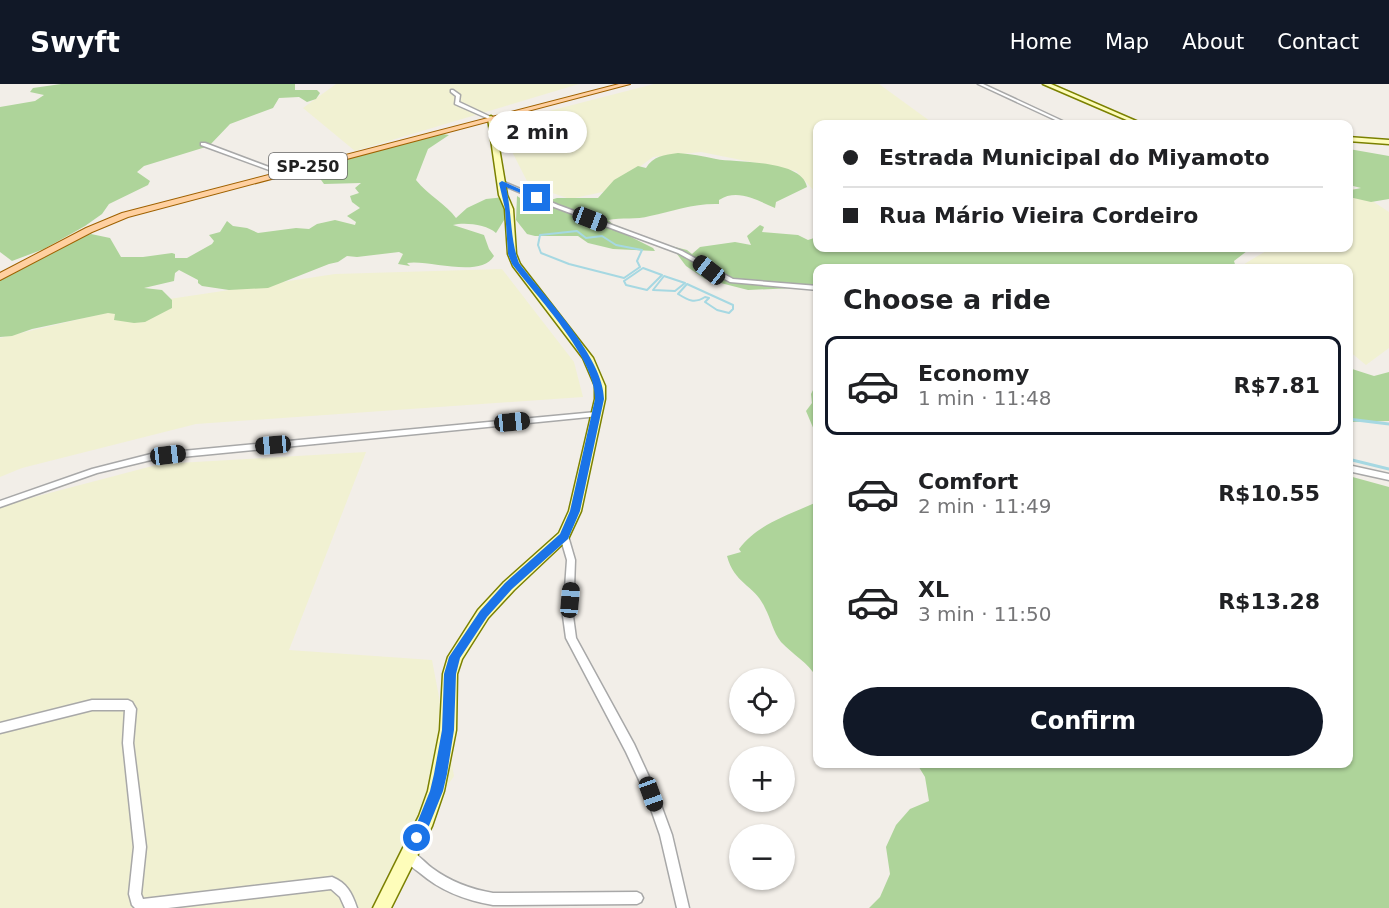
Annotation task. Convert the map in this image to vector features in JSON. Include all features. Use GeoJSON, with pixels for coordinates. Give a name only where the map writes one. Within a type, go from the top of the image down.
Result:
{"type":"FeatureCollection","features":[{"type":"Feature","properties":{"kind":"main road","name":"SP-250"},"geometry":{"type":"LineString","coordinates":[[0,277],[108,221],[282,173],[627,84]]}},
{"type":"Feature","properties":{"kind":"street"},"geometry":{"type":"LineString","coordinates":[[980,84],[1058,120]]}},
{"type":"Feature","properties":{"kind":"street"},"geometry":{"type":"LineString","coordinates":[[1046,84],[1131,120]]}},
{"type":"Feature","properties":{"kind":"street"},"geometry":{"type":"LineString","coordinates":[[382,908],[409,856],[436,791],[448,730],[450,674],[455,657],[483,614],[502,593],[564,536],[575,511],[600,386],[588,358],[516,264],[512,254],[508,209],[491,118],[457,103],[458,96],[452,91]]}},
{"type":"Feature","properties":{"kind":"street"},"geometry":{"type":"LineString","coordinates":[[1353,139],[1389,142]]}},
{"type":"Feature","properties":{"kind":"street"},"geometry":{"type":"LineString","coordinates":[[202,144],[282,173]]}},
{"type":"Feature","properties":{"kind":"street"},"geometry":{"type":"LineString","coordinates":[[502,183],[680,252],[732,281],[813,288]]}},
{"type":"Feature","properties":{"kind":"street"},"geometry":{"type":"LineString","coordinates":[[0,504],[95,471],[151,457],[596,414]]}},
{"type":"Feature","properties":{"kind":"street"},"geometry":{"type":"LineString","coordinates":[[1353,469],[1389,477]]}},
{"type":"Feature","properties":{"kind":"street"},"geometry":{"type":"LineString","coordinates":[[564,536],[571,560],[568,616],[571,638],[630,748],[651,794],[669,845],[683,908]]}},
{"type":"Feature","properties":{"kind":"street"},"geometry":{"type":"LineString","coordinates":[[0,728],[92,705],[128,705],[131,709],[128,743],[140,847],[135,894],[136,901],[141,905],[332,883],[339,886],[346,895],[351,908]]}},
{"type":"Feature","properties":{"kind":"street"},"geometry":{"type":"LineString","coordinates":[[409,856],[449,888],[469,896],[492,899],[637,898]]}},
{"type":"Feature","properties":{"kind":"green space"},"geometry":{"type":"Polygon","coordinates":[[[61,84],[295,84],[295,90],[317,90],[320,93],[316,99],[307,102],[299,97],[279,98],[273,108],[230,124],[209,146],[144,166],[137,172],[150,181],[148,185],[109,204],[102,214],[85,226],[44,249],[12,261],[0,252],[0,107],[35,101],[44,95],[30,92],[33,88],[61,84]]]}},
{"type":"Feature","properties":{"kind":"green space"},"geometry":{"type":"Polygon","coordinates":[[[336,84],[579,84],[355,151],[303,108],[336,84]]]}},
{"type":"Feature","properties":{"kind":"green space"},"geometry":{"type":"Polygon","coordinates":[[[654,84],[879,84],[928,120],[813,120],[813,190],[796,171],[701,152],[653,157],[607,191],[570,199],[529,185],[498,124],[654,84]]]}},
{"type":"Feature","properties":{"kind":"green space"},"geometry":{"type":"Polygon","coordinates":[[[442,134],[449,135],[428,149],[416,180],[456,218],[467,208],[486,199],[505,197],[506,217],[496,233],[475,224],[453,225],[484,235],[494,256],[487,263],[477,266],[453,267],[407,263],[410,266],[398,264],[403,254],[399,252],[347,256],[338,262],[268,288],[229,290],[202,286],[198,280],[179,270],[175,273],[174,281],[144,288],[162,290],[172,300],[172,308],[145,322],[114,320],[115,314],[108,313],[0,337],[0,276],[83,236],[91,234],[110,238],[121,257],[172,253],[175,254],[175,258],[187,258],[212,244],[214,241],[209,235],[220,232],[227,221],[233,226],[247,228],[258,233],[296,228],[309,229],[317,224],[335,220],[355,225],[356,222],[347,216],[360,208],[352,202],[350,196],[359,193],[355,188],[361,183],[324,184],[316,173],[345,159],[377,148],[442,134]]]}},
{"type":"Feature","properties":{"kind":"green space"},"geometry":{"type":"Polygon","coordinates":[[[1353,150],[1389,156],[1389,199],[1371,202],[1353,198],[1353,190],[1361,188],[1353,186],[1353,150]]]}},
{"type":"Feature","properties":{"kind":"green space"},"geometry":{"type":"Polygon","coordinates":[[[678,153],[781,167],[793,171],[802,178],[807,187],[776,202],[775,208],[755,199],[733,195],[719,200],[719,204],[693,206],[645,217],[608,220],[623,233],[655,251],[613,249],[588,243],[578,236],[535,236],[527,234],[516,220],[517,196],[531,205],[544,207],[547,201],[557,198],[598,198],[614,180],[638,166],[646,168],[664,155],[678,153]]]}},
{"type":"Feature","properties":{"kind":"green space"},"geometry":{"type":"Polygon","coordinates":[[[1353,188],[1389,212],[1389,348],[1366,365],[1353,354],[1353,264],[1244,264],[1264,252],[1353,252],[1353,188]]]}},
{"type":"Feature","properties":{"kind":"green space"},"geometry":{"type":"Polygon","coordinates":[[[760,225],[764,227],[762,232],[798,235],[808,240],[813,238],[813,252],[1246,252],[1234,261],[1235,264],[813,264],[813,287],[748,290],[705,279],[686,266],[671,246],[687,250],[692,254],[700,247],[735,242],[751,245],[747,236],[760,225]]]}},
{"type":"Feature","properties":{"kind":"green space"},"geometry":{"type":"Polygon","coordinates":[[[502,269],[574,362],[583,397],[196,424],[22,468],[0,477],[0,338],[156,301],[335,274],[502,269]]]}},
{"type":"Feature","properties":{"kind":"green space"},"geometry":{"type":"Polygon","coordinates":[[[1353,369],[1374,376],[1389,372],[1389,421],[1353,422],[1353,369]]]}},
{"type":"Feature","properties":{"kind":"green space"},"geometry":{"type":"Polygon","coordinates":[[[813,390],[813,428],[806,411],[812,403],[813,390]]]}},
{"type":"Feature","properties":{"kind":"green space"},"geometry":{"type":"Polygon","coordinates":[[[366,452],[289,650],[432,660],[454,776],[386,876],[376,908],[0,908],[0,506],[160,464],[366,452]]]}},
{"type":"Feature","properties":{"kind":"green space"},"geometry":{"type":"Polygon","coordinates":[[[1353,477],[1389,487],[1389,908],[869,908],[880,897],[890,874],[886,847],[896,825],[910,809],[929,801],[925,777],[919,768],[1353,768],[1353,477]]]}},
{"type":"Feature","properties":{"kind":"green space"},"geometry":{"type":"Polygon","coordinates":[[[813,504],[813,672],[781,642],[761,600],[734,573],[727,556],[741,552],[739,549],[747,540],[765,526],[813,504]]]}},
{"type":"Feature","properties":{"kind":"waterway"},"geometry":{"type":"LineString","coordinates":[[577,231],[586,238],[602,236],[616,245],[642,250],[637,261],[640,267],[624,278],[569,264],[541,253],[538,245],[540,235],[577,231]]}},
{"type":"Feature","properties":{"kind":"waterway"},"geometry":{"type":"LineString","coordinates":[[643,268],[662,275],[647,290],[626,285],[624,281],[643,268]]}},
{"type":"Feature","properties":{"kind":"waterway"},"geometry":{"type":"LineString","coordinates":[[664,276],[685,283],[675,291],[653,290],[664,276]]}},
{"type":"Feature","properties":{"kind":"waterway"},"geometry":{"type":"LineString","coordinates":[[687,284],[733,305],[733,309],[729,313],[717,310],[705,302],[709,298],[691,300],[678,294],[687,284]]}},
{"type":"Feature","properties":{"kind":"waterway"},"geometry":{"type":"LineString","coordinates":[[1353,420],[1389,424]]}},
{"type":"Feature","properties":{"kind":"waterway"},"geometry":{"type":"LineString","coordinates":[[1353,460],[1389,469]]}},
{"type":"Feature","properties":{"kind":"route"},"geometry":{"type":"LineString","coordinates":[[417,838],[426,820],[440,774],[448,730],[450,674],[455,657],[483,614],[509,586],[564,536],[575,511],[600,399],[600,386],[588,358],[516,264],[512,254],[508,209],[502,183],[537,198]]}}]}
